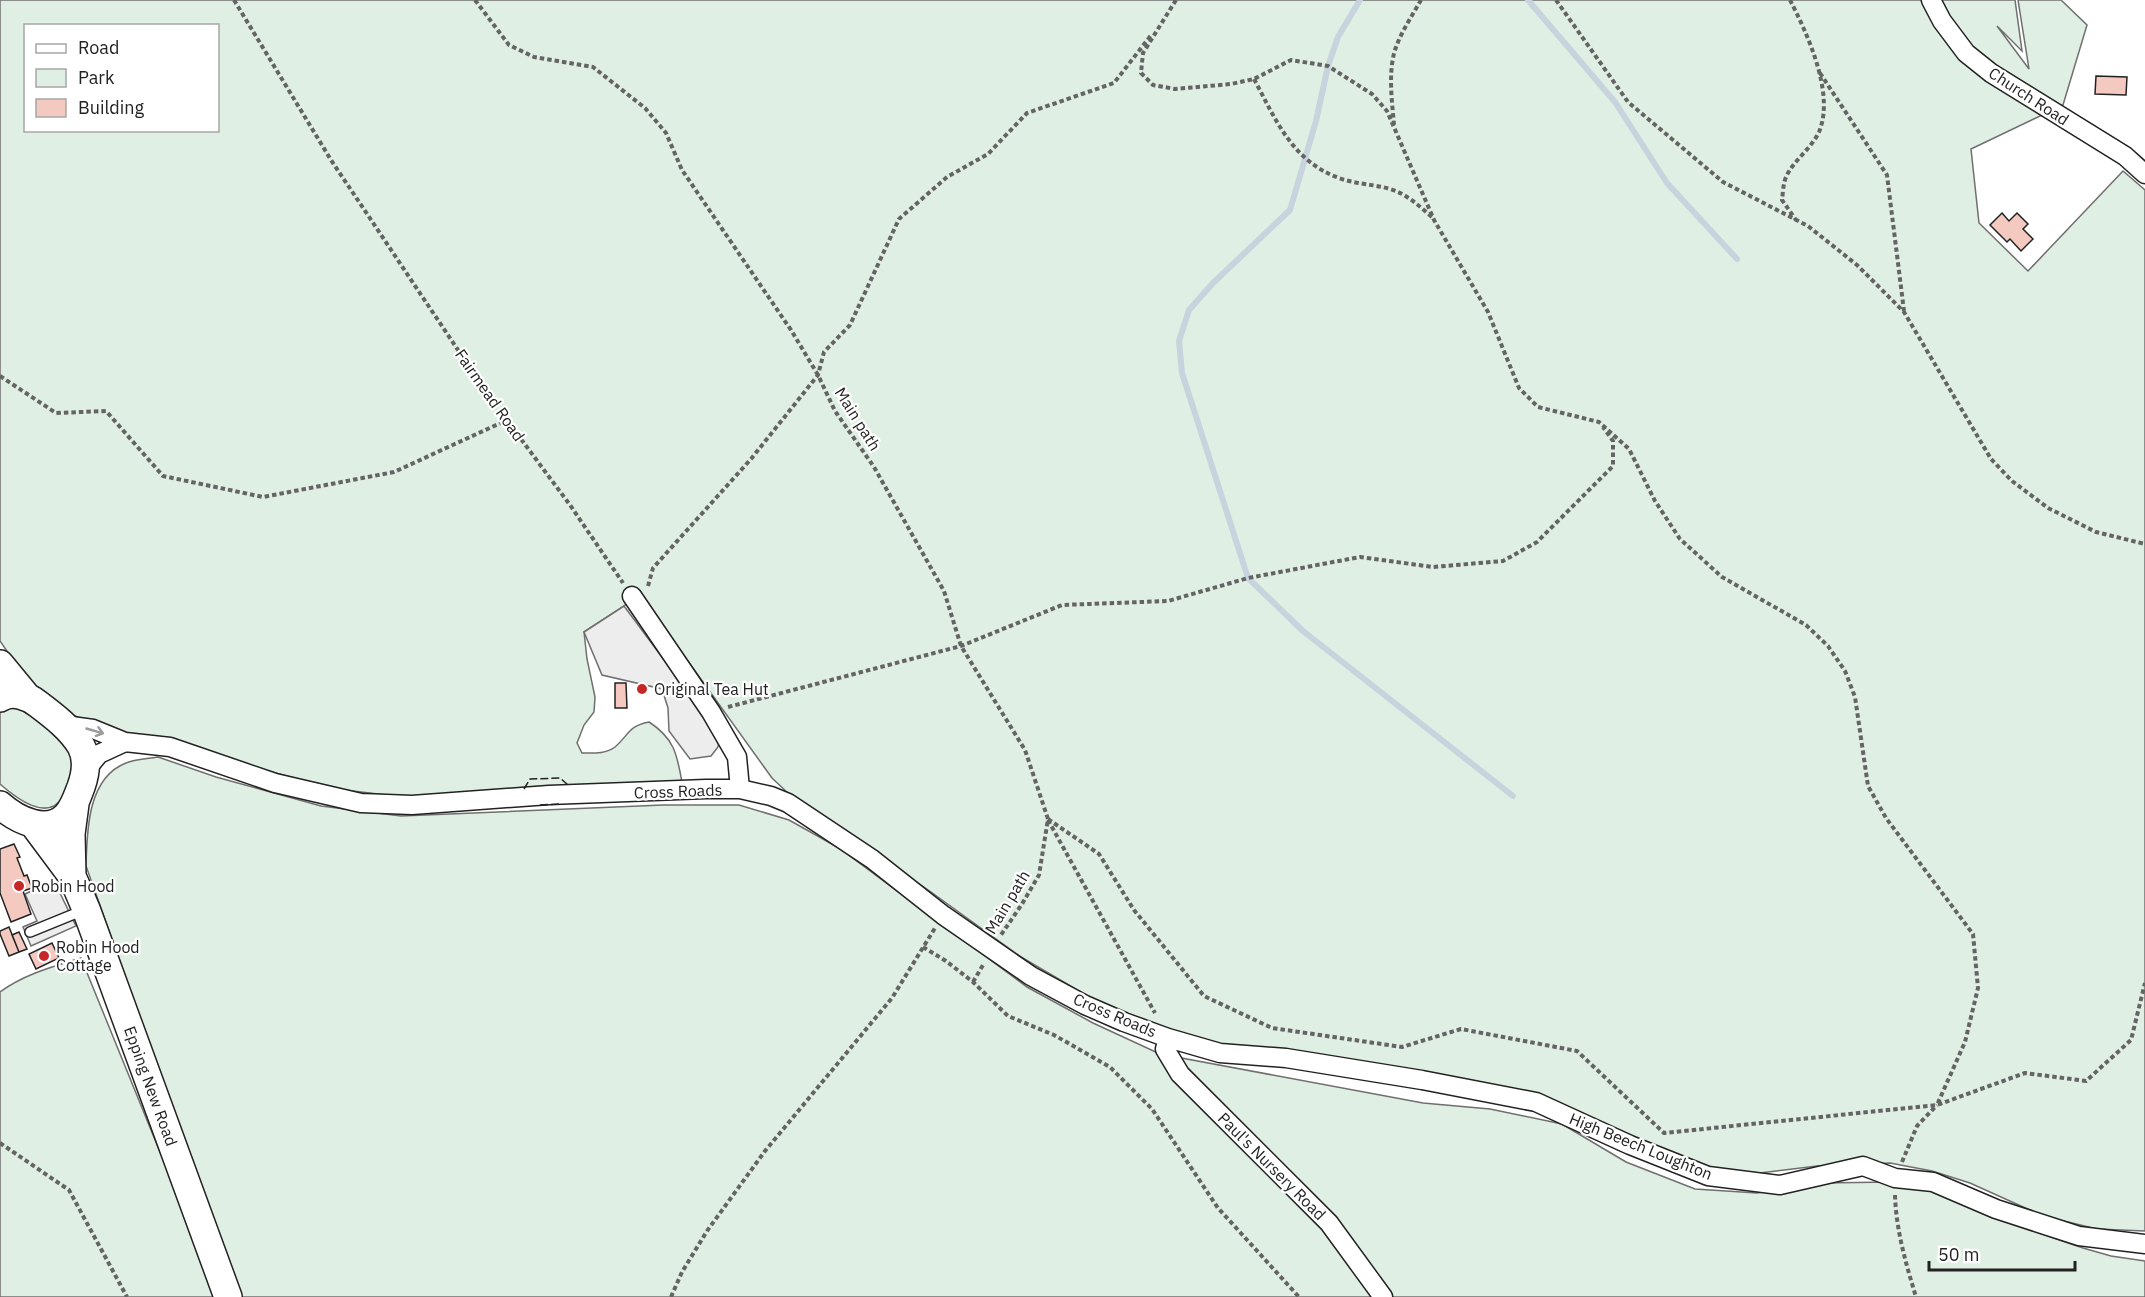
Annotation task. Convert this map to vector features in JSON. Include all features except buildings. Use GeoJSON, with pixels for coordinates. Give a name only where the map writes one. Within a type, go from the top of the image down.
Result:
{"type":"FeatureCollection","features":[{"type":"Feature","properties":{"kind":"main road"},"geometry":{"type":"LineString","coordinates":[[0,664],[28,698]]}},
{"type":"Feature","properties":{"kind":"main road"},"geometry":{"type":"LineString","coordinates":[[0,698],[6,694],[20,695],[56,717],[82,747],[87,763],[85,771]]}},
{"type":"Feature","properties":{"kind":"main road","name":"Epping New Road"},"geometry":{"type":"LineString","coordinates":[[72,876],[71,834],[75,804],[85,771]]}},
{"type":"Feature","properties":{"kind":"main road"},"geometry":{"type":"LineString","coordinates":[[0,805],[10,815],[34,825],[55,823],[66,816],[75,804]]}},
{"type":"Feature","properties":{"kind":"main road","name":"Epping New Road"},"geometry":{"type":"LineString","coordinates":[[34,825],[72,876],[86,909],[228,1297]]}},
{"type":"Feature","properties":{"kind":"street","name":"Church Road"},"geometry":{"type":"LineString","coordinates":[[1931,0],[1942,21],[1966,53],[1991,73],[2125,156],[2145,174]]}},
{"type":"Feature","properties":{"kind":"street"},"geometry":{"type":"LineString","coordinates":[[637,603],[711,711],[737,757],[740,789]]}},
{"type":"Feature","properties":{"kind":"street","name":"Cross Roads"},"geometry":{"type":"LineString","coordinates":[[64,725],[93,729],[125,742],[170,747],[275,783],[361,803],[412,805],[557,795],[740,789],[771,796],[788,803],[872,859],[943,915],[1031,976],[1084,1005],[1168,1038]]}},
{"type":"Feature","properties":{"kind":"street"},"geometry":{"type":"LineString","coordinates":[[85,771],[99,754],[125,742]]}},
{"type":"Feature","properties":{"kind":"street","name":"High Beech Loughton"},"geometry":{"type":"LineString","coordinates":[[1168,1038],[1220,1053],[1286,1058],[1422,1080],[1536,1102],[1630,1145],[1708,1176],[1780,1185],[1863,1166],[1895,1178],[1933,1182],[1996,1209],[2079,1236],[2145,1244]]}},
{"type":"Feature","properties":{"kind":"street","name":"Paul's Nursery Road"},"geometry":{"type":"LineString","coordinates":[[1168,1038],[1165,1049],[1180,1074],[1329,1223],[1383,1297]]}},
{"type":"Feature","properties":{"kind":"lane"},"geometry":{"type":"LineString","coordinates":[[30,932],[86,909]]}},
{"type":"Feature","properties":{"kind":"path","name":"Fairmead Road"},"geometry":{"type":"LineString","coordinates":[[234,0],[331,160],[507,420],[570,505],[637,603]]}},
{"type":"Feature","properties":{"kind":"path"},"geometry":{"type":"LineString","coordinates":[[1176,0],[1143,53],[1141,73],[1153,85],[1175,89],[1231,84],[1254,79],[1291,60],[1328,66],[1372,94],[1387,111],[1434,220],[1488,312],[1519,388],[1538,407],[1599,422],[1629,449],[1655,501],[1680,539],[1722,577],[1806,625],[1828,646],[1845,671],[1855,697],[1868,786],[1886,818],[1973,934],[1978,988],[1965,1042],[1937,1106],[1917,1126],[1895,1178],[1896,1208],[1904,1254],[1916,1297]]}},
{"type":"Feature","properties":{"kind":"path"},"geometry":{"type":"LineString","coordinates":[[1395,128],[1391,91],[1395,51],[1421,0]]}},
{"type":"Feature","properties":{"kind":"path"},"geometry":{"type":"LineString","coordinates":[[1556,0],[1628,102],[1723,182],[1808,226],[1857,265],[1904,312],[1991,459],[2012,481],[2049,508],[2096,532],[2145,544]]}},
{"type":"Feature","properties":{"kind":"path"},"geometry":{"type":"LineString","coordinates":[[1790,0],[1803,24],[1820,73],[1825,112],[1818,133],[1786,177],[1782,200],[1798,222]]}},
{"type":"Feature","properties":{"kind":"path","name":"Main path"},"geometry":{"type":"LineString","coordinates":[[475,1],[508,45],[534,57],[593,67],[645,108],[666,133],[682,170],[746,261],[818,375],[835,411],[874,467],[944,591],[961,646],[1025,750],[1048,819],[1038,875],[993,949]]}},
{"type":"Feature","properties":{"kind":"path"},"geometry":{"type":"LineString","coordinates":[[637,603],[653,568],[751,459],[818,375],[824,352],[850,325],[899,219],[947,177],[988,154],[1027,113],[1114,83],[1166,16]]}},
{"type":"Feature","properties":{"kind":"path"},"geometry":{"type":"LineString","coordinates":[[1820,73],[1887,175],[1904,312]]}},
{"type":"Feature","properties":{"kind":"path"},"geometry":{"type":"LineString","coordinates":[[1254,79],[1286,139],[1305,159],[1339,178],[1392,189],[1413,200],[1434,220]]}},
{"type":"Feature","properties":{"kind":"path"},"geometry":{"type":"LineString","coordinates":[[0,376],[56,413],[106,411],[163,476],[262,497],[394,472],[507,420]]}},
{"type":"Feature","properties":{"kind":"path"},"geometry":{"type":"LineString","coordinates":[[711,711],[961,646],[1062,605],[1168,601],[1248,578],[1360,557],[1433,567],[1503,561],[1537,542],[1613,466],[1613,441],[1599,422]]}},
{"type":"Feature","properties":{"kind":"path"},"geometry":{"type":"LineString","coordinates":[[1048,819],[1100,854],[1134,910],[1204,996],[1272,1028],[1402,1047],[1461,1029],[1577,1051],[1664,1133],[1937,1106],[2025,1073],[2086,1081],[2131,1040],[2145,983]]}},
{"type":"Feature","properties":{"kind":"path"},"geometry":{"type":"LineString","coordinates":[[1048,819],[1168,1038]]}},
{"type":"Feature","properties":{"kind":"path"},"geometry":{"type":"LineString","coordinates":[[671,1297],[682,1272],[707,1231],[765,1151],[892,998],[943,915]]}},
{"type":"Feature","properties":{"kind":"path"},"geometry":{"type":"LineString","coordinates":[[923,947],[964,975],[1008,1016],[1054,1035],[1110,1067],[1152,1109],[1218,1208],[1299,1297]]}},
{"type":"Feature","properties":{"kind":"path"},"geometry":{"type":"LineString","coordinates":[[0,1143],[69,1190],[127,1297]]}},
{"type":"Feature","properties":{"kind":"green space"},"geometry":{"type":"Polygon","coordinates":[[[0,0],[2015,0],[2022,51],[1997,26],[2029,69],[2018,0],[2061,0],[2087,25],[2063,105],[1971,149],[1979,223],[2028,271],[2123,171],[2145,190],[2145,1231],[2097,1229],[2043,1216],[1970,1183],[1932,1171],[1890,1163],[1817,1166],[1760,1173],[1716,1170],[1664,1152],[1573,1112],[1212,1046],[1152,1026],[1091,998],[1021,957],[790,795],[772,778],[639,593],[624,606],[584,632],[595,697],[594,712],[584,725],[577,743],[582,753],[608,751],[637,726],[649,722],[664,734],[673,748],[682,782],[403,797],[336,789],[120,732],[84,720],[58,708],[28,682],[0,641],[0,0]]]}},
{"type":"Feature","properties":{"kind":"green space"},"geometry":{"type":"Polygon","coordinates":[[[0,707],[19,707],[66,740],[75,770],[63,797],[49,808],[40,808],[22,801],[0,784],[0,707]]]}},
{"type":"Feature","properties":{"kind":"green space"},"geometry":{"type":"Polygon","coordinates":[[[158,757],[216,777],[321,806],[401,816],[663,805],[739,805],[789,820],[839,848],[1027,987],[1093,1023],[1160,1054],[1423,1103],[1490,1109],[1562,1124],[1626,1162],[1695,1189],[1757,1193],[1820,1183],[1893,1182],[1936,1191],[2030,1230],[2083,1248],[2111,1256],[2145,1261],[2145,1297],[239,1297],[86,866],[87,838],[92,807],[103,781],[113,770],[126,763],[158,757]]]}},
{"type":"Feature","properties":{"kind":"green space"},"geometry":{"type":"Polygon","coordinates":[[[81,958],[184,1211],[216,1297],[0,1297],[0,992],[29,976],[81,958]]]}},
{"type":"Feature","properties":{"kind":"shaded area"},"geometry":{"type":"Polygon","coordinates":[[[624,606],[682,684],[719,741],[718,747],[711,756],[690,759],[669,731],[668,708],[662,689],[602,675],[584,632],[624,606]]]}},
{"type":"Feature","properties":{"kind":"shaded area"},"geometry":{"type":"Polygon","coordinates":[[[54,881],[76,926],[31,946],[23,927],[37,921],[25,894],[54,881]]]}},
{"type":"Feature","properties":{"kind":"waterway"},"geometry":{"type":"LineString","coordinates":[[1360,0],[1338,37],[1328,66],[1316,121],[1290,210],[1213,283],[1189,310],[1179,341],[1182,373],[1248,578],[1303,631],[1513,796]]}},
{"type":"Feature","properties":{"kind":"waterway"},"geometry":{"type":"LineString","coordinates":[[1528,0],[1615,102],[1667,183],[1737,259]]}},
{"type":"Feature","properties":{"kind":"fence"},"geometry":{"type":"LineString","coordinates":[[524,789],[530,779],[560,778],[568,785]]}},
{"type":"Feature","properties":{"kind":"fence"},"geometry":{"type":"LineString","coordinates":[[540,805],[561,804]]}},
{"type":"Feature","properties":{"kind":"place","name":"Original Tea Hut"},"geometry":{"type":"Point","coordinates":[642,689]}},
{"type":"Feature","properties":{"kind":"place","name":"Robin Hood"},"geometry":{"type":"Point","coordinates":[19,886]}},
{"type":"Feature","properties":{"kind":"place","name":"Robin Hood Cottage"},"geometry":{"type":"Point","coordinates":[44,956]}}]}
